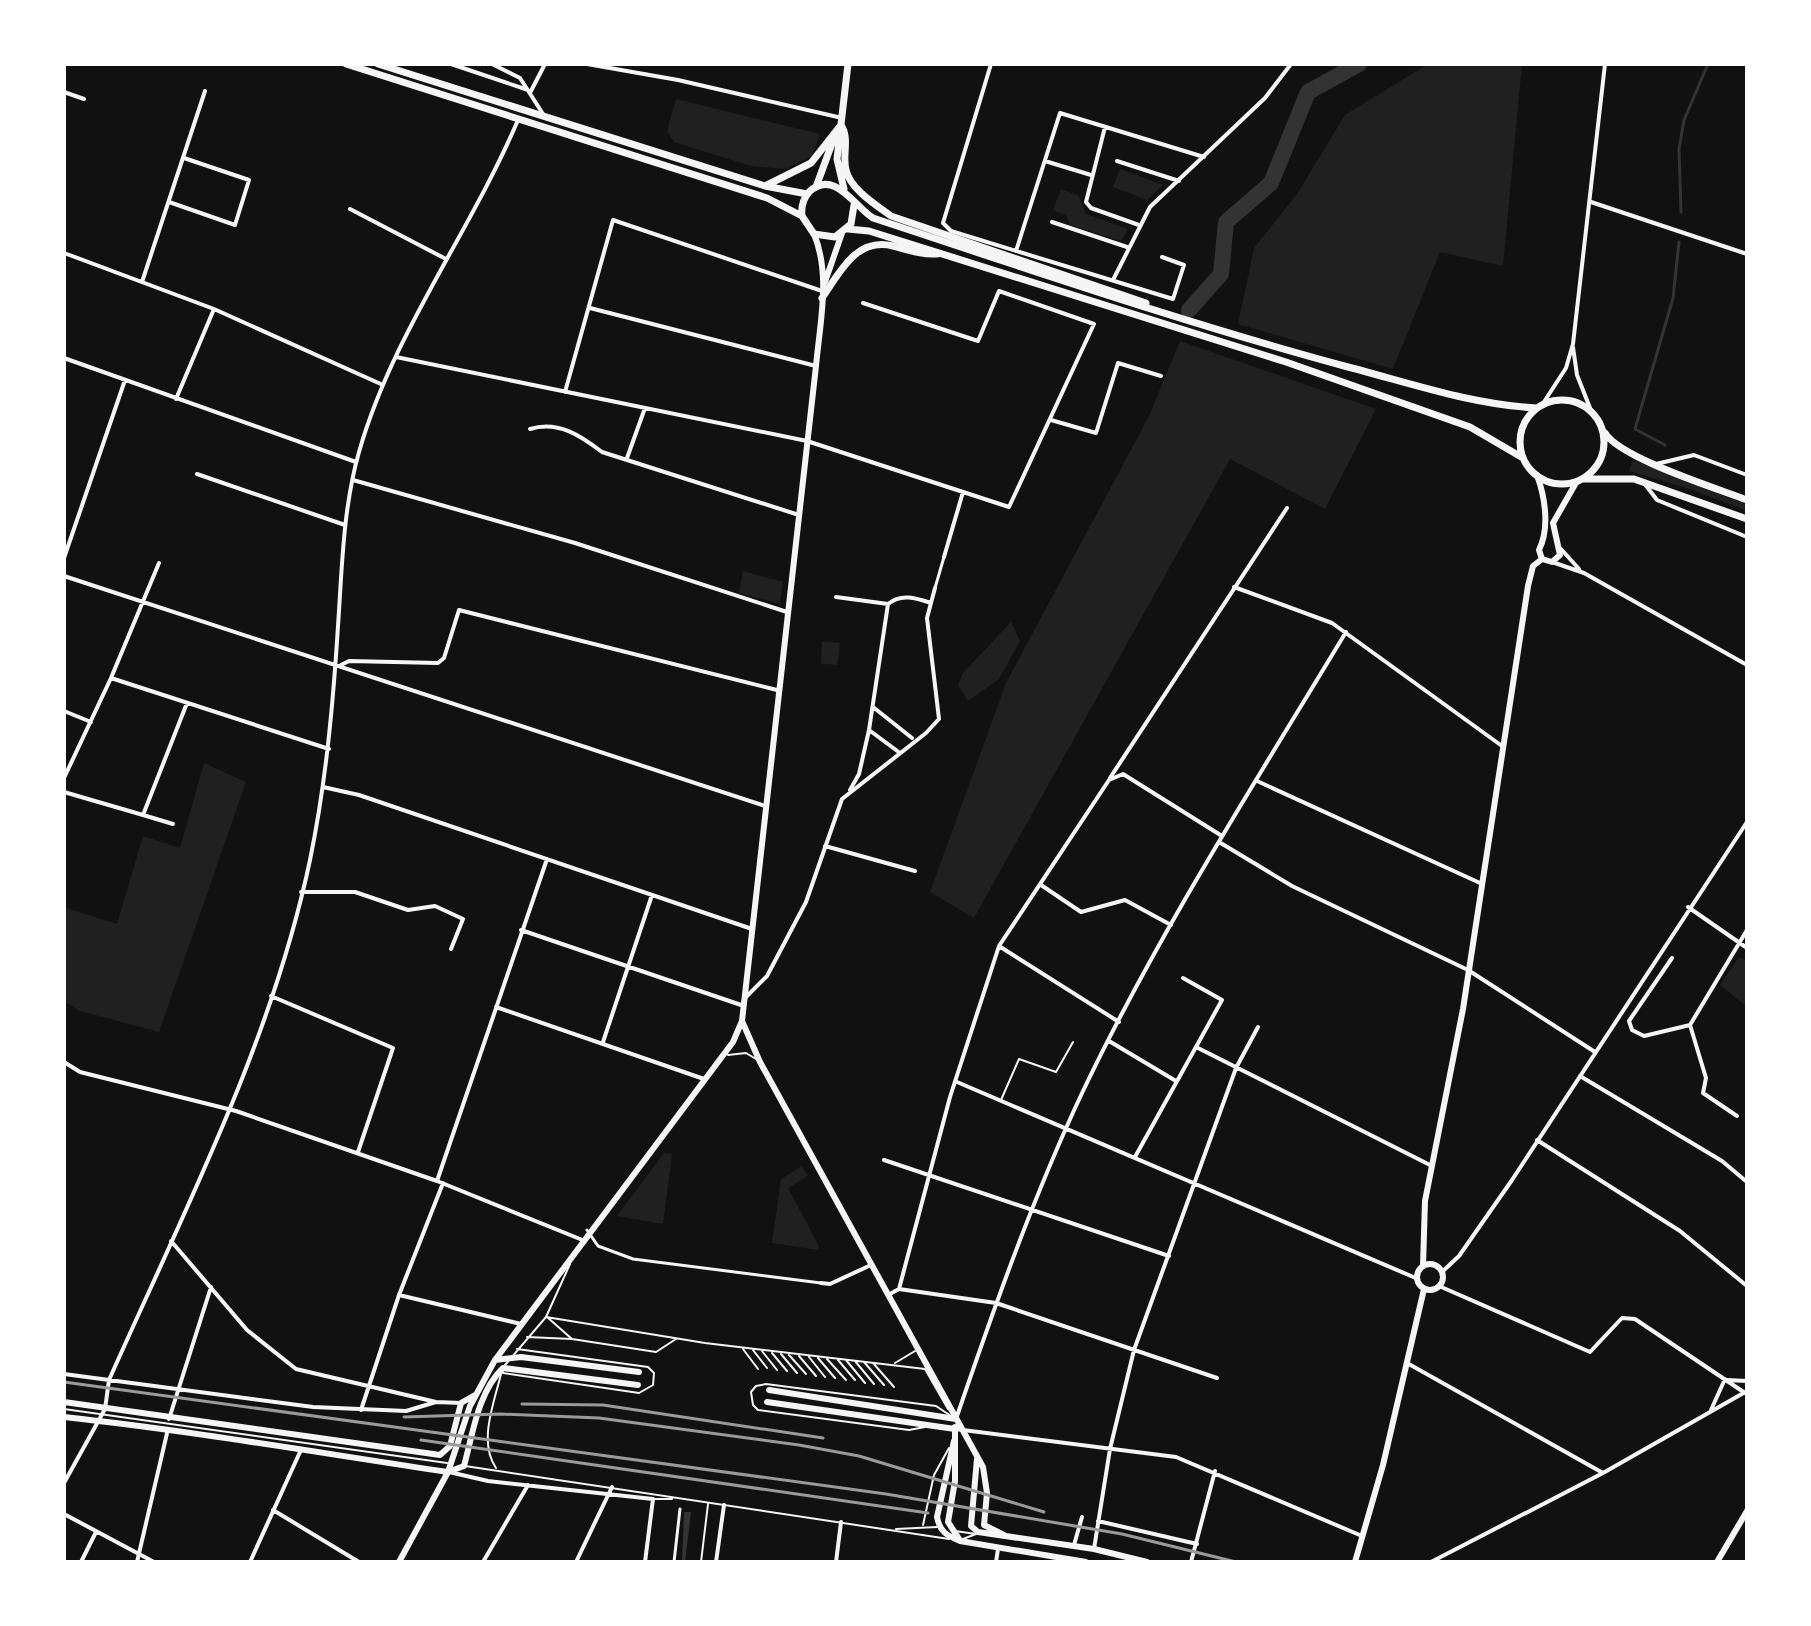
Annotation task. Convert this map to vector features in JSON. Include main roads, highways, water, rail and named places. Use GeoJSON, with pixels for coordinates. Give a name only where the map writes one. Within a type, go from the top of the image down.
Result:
{"type":"FeatureCollection","features":[{"type":"Feature","properties":{"kind":"main road"},"geometry":{"type":"LineString","coordinates":[[346,64],[767,198],[802,216],[822,254],[823,291],[816,366],[742,1021],[722,1057],[495,1360],[475,1395],[453,1464],[399,1562]]}},
{"type":"Feature","properties":{"kind":"main road"},"geometry":{"type":"LineString","coordinates":[[378,64],[765,186],[807,194]]}},
{"type":"Feature","properties":{"kind":"main road"},"geometry":{"type":"LineString","coordinates":[[848,64],[837,159],[844,189],[854,205],[873,218],[1279,349],[1479,402],[1540,406],[1570,401],[1592,413],[1616,445],[1747,500]]}},
{"type":"Feature","properties":{"kind":"main road"},"geometry":{"type":"LineString","coordinates":[[765,186],[811,163],[842,122]]}},
{"type":"Feature","properties":{"kind":"main road"},"geometry":{"type":"LineString","coordinates":[[816,187],[842,122]]}},
{"type":"Feature","properties":{"kind":"main road"},"geometry":{"type":"LineString","coordinates":[[842,122],[846,133],[848,175],[860,191],[891,216],[1134,296],[1166,314]]}},
{"type":"Feature","properties":{"kind":"main road"},"geometry":{"type":"LineString","coordinates":[[802,216],[807,194],[816,187],[830,185],[844,189]]}},
{"type":"Feature","properties":{"kind":"main road"},"geometry":{"type":"LineString","coordinates":[[823,291],[845,231],[854,217],[854,205]]}},
{"type":"Feature","properties":{"kind":"main road"},"geometry":{"type":"LineString","coordinates":[[814,234],[828,238],[845,231],[869,231],[1286,362],[1470,427],[1523,458],[1537,475],[1544,500],[1543,543],[1539,550],[1542,559]]}},
{"type":"Feature","properties":{"kind":"main road"},"geometry":{"type":"LineString","coordinates":[[823,291],[848,260],[868,246],[887,244],[925,255],[943,254]]}},
{"type":"Feature","properties":{"kind":"main road"},"geometry":{"type":"LineString","coordinates":[[1523,458],[1522,430],[1540,406]]}},
{"type":"Feature","properties":{"kind":"main road"},"geometry":{"type":"LineString","coordinates":[[1542,559],[1552,562],[1559,557],[1553,529],[1556,513],[1579,480],[1594,468],[1602,452],[1603,436],[1598,420]]}},
{"type":"Feature","properties":{"kind":"main road"},"geometry":{"type":"LineString","coordinates":[[1537,475],[1553,483],[1619,477],[1643,481],[1747,519]]}},
{"type":"Feature","properties":{"kind":"main road"},"geometry":{"type":"LineString","coordinates":[[1543,543],[1559,546]]}},
{"type":"Feature","properties":{"kind":"main road"},"geometry":{"type":"LineString","coordinates":[[1355,1562],[1424,1289],[1418,1279],[1423,1266],[1425,1201],[1468,970],[1530,572],[1542,559]]}},
{"type":"Feature","properties":{"kind":"main road"},"geometry":{"type":"LineString","coordinates":[[742,1021],[760,1062],[977,1456],[987,1491],[984,1525],[1004,1535]]}},
{"type":"Feature","properties":{"kind":"main road"},"geometry":{"type":"LineString","coordinates":[[1423,1266],[1436,1266],[1442,1272],[1439,1286],[1424,1289]]}},
{"type":"Feature","properties":{"kind":"main road"},"geometry":{"type":"LineString","coordinates":[[495,1360],[509,1356],[639,1372]]}},
{"type":"Feature","properties":{"kind":"main road"},"geometry":{"type":"LineString","coordinates":[[495,1360],[501,1371]]}},
{"type":"Feature","properties":{"kind":"main road"},"geometry":{"type":"LineString","coordinates":[[501,1371],[638,1385]]}},
{"type":"Feature","properties":{"kind":"main road"},"geometry":{"type":"LineString","coordinates":[[64,1402],[168,1429],[300,1452],[448,1472],[464,1466],[484,1397],[501,1371]]}},
{"type":"Feature","properties":{"kind":"main road"},"geometry":{"type":"LineString","coordinates":[[769,1390],[956,1419]]}},
{"type":"Feature","properties":{"kind":"main road"},"geometry":{"type":"LineString","coordinates":[[64,1417],[101,1414],[169,1419],[440,1455],[450,1446],[461,1403],[475,1395]]}},
{"type":"Feature","properties":{"kind":"main road"},"geometry":{"type":"LineString","coordinates":[[767,1402],[955,1429]]}},
{"type":"Feature","properties":{"kind":"main road"},"geometry":{"type":"LineString","coordinates":[[956,1419],[955,1481],[948,1521],[960,1541]]}},
{"type":"Feature","properties":{"kind":"main road"},"geometry":{"type":"LineString","coordinates":[[954,1441],[937,1517],[939,1527],[960,1541],[1086,1562]]}},
{"type":"Feature","properties":{"kind":"main road"},"geometry":{"type":"LineString","coordinates":[[977,1456],[971,1521],[976,1533],[1094,1549],[1147,1562]]}},
{"type":"Feature","properties":{"kind":"main road"},"geometry":{"type":"LineString","coordinates":[[1717,1562],[1747,1511]]}},
{"type":"Feature","properties":{"kind":"waterway"},"geometry":{"type":"LineString","coordinates":[[1189,310],[1221,274],[1226,222],[1271,183],[1308,92],[1359,64]]}},
{"type":"Feature","properties":{"kind":"waterway"},"geometry":{"type":"LineString","coordinates":[[1681,212],[1679,149],[1684,120],[1708,64]]}},
{"type":"Feature","properties":{"kind":"waterway"},"geometry":{"type":"LineString","coordinates":[[1665,445],[1635,429],[1673,298],[1679,242]]}},
{"type":"Feature","properties":{"kind":"railway"},"geometry":{"type":"LineString","coordinates":[[64,1382],[886,1494],[1122,1534],[1236,1562]]}},
{"type":"Feature","properties":{"kind":"railway"},"geometry":{"type":"LineString","coordinates":[[522,1404],[603,1405],[823,1438]]}},
{"type":"Feature","properties":{"kind":"railway"},"geometry":{"type":"LineString","coordinates":[[404,1417],[500,1414],[599,1418],[799,1445],[859,1456],[1044,1512]]}},
{"type":"Feature","properties":{"kind":"railway"},"geometry":{"type":"LineString","coordinates":[[421,1440],[928,1513]]}}]}
